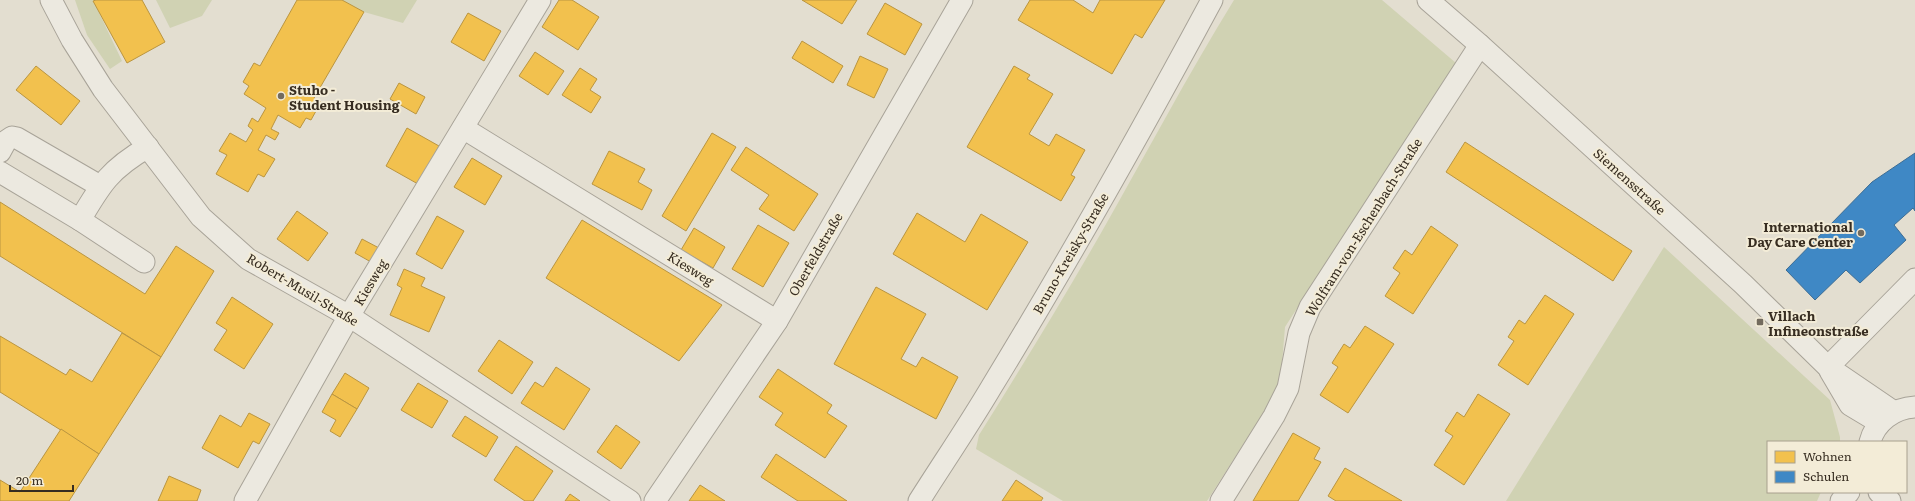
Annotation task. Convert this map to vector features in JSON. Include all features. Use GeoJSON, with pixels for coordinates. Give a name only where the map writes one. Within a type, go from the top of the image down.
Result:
{"type":"FeatureCollection","features":[{"type":"Feature","properties":{"kind":"street","name":"Robert-Musil-Straße"},"geometry":{"type":"LineString","coordinates":[[51,0],[72,40],[103,89],[201,217],[248,259],[349,316],[630,501]]}},
{"type":"Feature","properties":{"kind":"street","name":"Kiesweg"},"geometry":{"type":"LineString","coordinates":[[245,501],[349,316],[540,0]]}},
{"type":"Feature","properties":{"kind":"street","name":"Oberfeldstraße"},"geometry":{"type":"LineString","coordinates":[[655,501],[777,320],[962,0]]}},
{"type":"Feature","properties":{"kind":"street","name":"Bruno-Kreisky-Straße"},"geometry":{"type":"LineString","coordinates":[[919,501],[992,387],[1074,247],[1157,102],[1212,0]]}},
{"type":"Feature","properties":{"kind":"street","name":"Siemensstraße"},"geometry":{"type":"LineString","coordinates":[[1428,0],[1755,294],[1828,366],[1850,405],[1887,417]]}},
{"type":"Feature","properties":{"kind":"street","name":"Wolfram-von-Eschenbach-Straße"},"geometry":{"type":"LineString","coordinates":[[1221,501],[1274,416],[1288,388],[1299,333],[1310,307],[1480,46]]}},
{"type":"Feature","properties":{"kind":"street","name":"Kiesweg"},"geometry":{"type":"LineString","coordinates":[[462,128],[777,320]]}},
{"type":"Feature","properties":{"kind":"street"},"geometry":{"type":"LineString","coordinates":[[0,152],[6,141],[12,137],[17,138],[100,186]]}},
{"type":"Feature","properties":{"kind":"street"},"geometry":{"type":"LineString","coordinates":[[80,220],[100,186],[110,174],[148,147]]}},
{"type":"Feature","properties":{"kind":"street"},"geometry":{"type":"LineString","coordinates":[[0,172],[80,220],[144,262]]}},
{"type":"Feature","properties":{"kind":"street"},"geometry":{"type":"LineString","coordinates":[[1828,366],[1915,279]]}},
{"type":"Feature","properties":{"kind":"street"},"geometry":{"type":"LineString","coordinates":[[1871,441],[1887,417],[1908,407],[1915,407]]}},
{"type":"Feature","properties":{"kind":"street"},"geometry":{"type":"LineString","coordinates":[[1841,501],[1848,493]]}},
{"type":"Feature","properties":{"kind":"street"},"geometry":{"type":"LineString","coordinates":[[1880,493],[1890,501]]}},
{"type":"Feature","properties":{"kind":"green space"},"geometry":{"type":"Polygon","coordinates":[[[75,0],[93,0],[122,61],[110,69],[87,35],[75,0]]]}},
{"type":"Feature","properties":{"kind":"green space"},"geometry":{"type":"Polygon","coordinates":[[[156,0],[212,0],[202,16],[170,28],[156,0]]]}},
{"type":"Feature","properties":{"kind":"green space"},"geometry":{"type":"Polygon","coordinates":[[[342,0],[417,0],[403,23],[364,12],[342,0]]]}},
{"type":"Feature","properties":{"kind":"green space"},"geometry":{"type":"Polygon","coordinates":[[[1234,0],[1382,0],[1456,63],[1285,327],[1280,387],[1207,501],[1063,501],[976,449],[979,435],[1086,258],[1234,0]]]}},
{"type":"Feature","properties":{"kind":"green space"},"geometry":{"type":"Polygon","coordinates":[[[1664,247],[1830,400],[1840,437],[1840,441],[1767,441],[1767,493],[1821,493],[1817,501],[1506,501],[1664,247]]]}},
{"type":"Feature","properties":{"kind":"building: Wohnen"},"geometry":{"type":"Polygon","coordinates":[[[142,0],[165,42],[127,63],[93,1],[142,0]]]}},
{"type":"Feature","properties":{"kind":"building: Wohnen","name":"Stuho - Student Housing"},"geometry":{"type":"Polygon","coordinates":[[[297,0],[342,0],[364,12],[314,98],[321,102],[311,120],[306,118],[300,128],[278,115],[271,129],[279,133],[275,140],[266,135],[258,150],[275,159],[264,177],[258,174],[248,192],[216,174],[227,155],[219,151],[230,133],[246,142],[253,130],[248,126],[252,118],[258,122],[266,108],[244,94],[249,86],[243,82],[254,63],[260,66],[297,0]]]}},
{"type":"Feature","properties":{"kind":"building: Wohnen"},"geometry":{"type":"Polygon","coordinates":[[[559,0],[572,0],[599,17],[578,50],[542,27],[559,0]]]}},
{"type":"Feature","properties":{"kind":"building: Wohnen"},"geometry":{"type":"Polygon","coordinates":[[[802,0],[857,0],[842,24],[802,0]]]}},
{"type":"Feature","properties":{"kind":"building: Wohnen"},"geometry":{"type":"Polygon","coordinates":[[[1030,0],[1073,0],[1093,13],[1100,0],[1165,0],[1142,38],[1135,34],[1112,74],[1018,20],[1030,0]]]}},
{"type":"Feature","properties":{"kind":"building: Wohnen"},"geometry":{"type":"Polygon","coordinates":[[[885,3],[922,24],[905,55],[867,34],[885,3]]]}},
{"type":"Feature","properties":{"kind":"building: Wohnen"},"geometry":{"type":"Polygon","coordinates":[[[468,13],[501,31],[484,61],[451,42],[468,13]]]}},
{"type":"Feature","properties":{"kind":"building: Wohnen"},"geometry":{"type":"Polygon","coordinates":[[[802,41],[843,66],[833,83],[792,58],[802,41]]]}},
{"type":"Feature","properties":{"kind":"building: Wohnen"},"geometry":{"type":"Polygon","coordinates":[[[535,52],[564,71],[548,95],[519,76],[535,52]]]}},
{"type":"Feature","properties":{"kind":"building: Wohnen"},"geometry":{"type":"Polygon","coordinates":[[[860,56],[888,69],[874,98],[847,85],[860,56]]]}},
{"type":"Feature","properties":{"kind":"building: Wohnen"},"geometry":{"type":"Polygon","coordinates":[[[36,66],[80,101],[61,125],[16,90],[36,66]]]}},
{"type":"Feature","properties":{"kind":"building: Wohnen"},"geometry":{"type":"Polygon","coordinates":[[[1014,66],[1030,75],[1027,79],[1053,94],[1029,134],[1049,146],[1056,134],[1085,150],[1071,175],[1075,177],[1061,201],[967,147],[1014,66]]]}},
{"type":"Feature","properties":{"kind":"building: Wohnen"},"geometry":{"type":"Polygon","coordinates":[[[580,68],[597,79],[590,90],[601,97],[591,113],[562,95],[580,68]]]}},
{"type":"Feature","properties":{"kind":"building: Wohnen"},"geometry":{"type":"Polygon","coordinates":[[[399,83],[425,97],[416,114],[390,99],[399,83]]]}},
{"type":"Feature","properties":{"kind":"building: Wohnen"},"geometry":{"type":"Polygon","coordinates":[[[407,128],[439,146],[418,184],[386,166],[407,128]]]}},
{"type":"Feature","properties":{"kind":"building: Wohnen"},"geometry":{"type":"Polygon","coordinates":[[[712,133],[736,147],[686,231],[662,216],[712,133]]]}},
{"type":"Feature","properties":{"kind":"building: Wohnen"},"geometry":{"type":"Polygon","coordinates":[[[1465,142],[1632,251],[1613,281],[1446,172],[1465,142]]]}},
{"type":"Feature","properties":{"kind":"building: Wohnen"},"geometry":{"type":"Polygon","coordinates":[[[746,147],[818,194],[794,231],[759,209],[769,195],[731,170],[746,147]]]}},
{"type":"Feature","properties":{"kind":"building: Wohnen"},"geometry":{"type":"Polygon","coordinates":[[[609,151],[645,169],[638,182],[652,190],[642,210],[592,184],[609,151]]]}},
{"type":"Feature","properties":{"kind":"building: Wohnen"},"geometry":{"type":"Polygon","coordinates":[[[472,158],[502,176],[485,205],[454,187],[472,158]]]}},
{"type":"Feature","properties":{"kind":"building: Wohnen"},"geometry":{"type":"Polygon","coordinates":[[[0,202],[145,294],[176,246],[214,271],[161,357],[0,256],[0,202]]]}},
{"type":"Feature","properties":{"kind":"building: Wohnen"},"geometry":{"type":"Polygon","coordinates":[[[297,211],[328,233],[308,261],[277,239],[297,211]]]}},
{"type":"Feature","properties":{"kind":"building: Wohnen"},"geometry":{"type":"Polygon","coordinates":[[[917,213],[965,242],[981,214],[1028,242],[987,310],[893,254],[917,213]]]}},
{"type":"Feature","properties":{"kind":"building: Wohnen"},"geometry":{"type":"Polygon","coordinates":[[[437,216],[464,231],[442,269],[416,254],[437,216]]]}},
{"type":"Feature","properties":{"kind":"building: Wohnen"},"geometry":{"type":"Polygon","coordinates":[[[582,220],[722,305],[679,361],[546,278],[582,220]]]}},
{"type":"Feature","properties":{"kind":"building: Wohnen"},"geometry":{"type":"Polygon","coordinates":[[[758,225],[789,243],[763,287],[732,269],[758,225]]]}},
{"type":"Feature","properties":{"kind":"building: Wohnen"},"geometry":{"type":"Polygon","coordinates":[[[1431,226],[1458,245],[1413,314],[1385,296],[1400,273],[1393,268],[1405,250],[1412,255],[1431,226]]]}},
{"type":"Feature","properties":{"kind":"building: Wohnen"},"geometry":{"type":"Polygon","coordinates":[[[694,228],[725,247],[713,268],[681,250],[694,228]]]}},
{"type":"Feature","properties":{"kind":"building: Wohnen"},"geometry":{"type":"Polygon","coordinates":[[[362,239],[379,248],[371,262],[355,253],[362,239]]]}},
{"type":"Feature","properties":{"kind":"building: Wohnen"},"geometry":{"type":"Polygon","coordinates":[[[404,269],[425,278],[421,286],[445,297],[429,332],[390,315],[402,288],[397,285],[404,269]]]}},
{"type":"Feature","properties":{"kind":"building: Wohnen"},"geometry":{"type":"Polygon","coordinates":[[[876,287],[926,314],[901,359],[916,367],[922,357],[958,377],[936,419],[834,364],[876,287]]]}},
{"type":"Feature","properties":{"kind":"building: Wohnen"},"geometry":{"type":"Polygon","coordinates":[[[1545,295],[1574,314],[1528,385],[1498,365],[1514,341],[1508,337],[1519,320],[1525,324],[1545,295]]]}},
{"type":"Feature","properties":{"kind":"building: Wohnen"},"geometry":{"type":"Polygon","coordinates":[[[232,297],[273,324],[244,369],[214,350],[227,330],[216,323],[232,297]]]}},
{"type":"Feature","properties":{"kind":"building: Wohnen"},"geometry":{"type":"Polygon","coordinates":[[[1365,326],[1394,344],[1348,413],[1320,395],[1338,367],[1332,363],[1344,344],[1350,348],[1365,326]]]}},
{"type":"Feature","properties":{"kind":"building: Wohnen"},"geometry":{"type":"Polygon","coordinates":[[[122,333],[161,357],[99,454],[0,392],[0,336],[66,375],[70,369],[92,382],[122,333]]]}},
{"type":"Feature","properties":{"kind":"building: Wohnen"},"geometry":{"type":"Polygon","coordinates":[[[499,340],[533,362],[512,394],[478,371],[499,340]]]}},
{"type":"Feature","properties":{"kind":"building: Wohnen"},"geometry":{"type":"Polygon","coordinates":[[[556,367],[590,389],[564,430],[521,403],[535,382],[543,387],[556,367]]]}},
{"type":"Feature","properties":{"kind":"building: Wohnen"},"geometry":{"type":"Polygon","coordinates":[[[778,369],[832,405],[827,413],[847,426],[825,458],[775,425],[783,413],[759,397],[778,369]]]}},
{"type":"Feature","properties":{"kind":"building: Wohnen"},"geometry":{"type":"Polygon","coordinates":[[[345,373],[369,388],[357,409],[332,394],[345,373]]]}},
{"type":"Feature","properties":{"kind":"building: Wohnen"},"geometry":{"type":"Polygon","coordinates":[[[418,383],[448,401],[432,428],[401,410],[418,383]]]}},
{"type":"Feature","properties":{"kind":"building: Wohnen"},"geometry":{"type":"Polygon","coordinates":[[[332,394],[357,409],[340,437],[330,431],[336,420],[322,412],[332,394]]]}},
{"type":"Feature","properties":{"kind":"building: Wohnen"},"geometry":{"type":"Polygon","coordinates":[[[1478,394],[1510,414],[1464,485],[1434,465],[1453,436],[1445,431],[1457,412],[1464,417],[1478,394]]]}},
{"type":"Feature","properties":{"kind":"building: Wohnen"},"geometry":{"type":"Polygon","coordinates":[[[249,413],[270,424],[259,444],[253,441],[238,468],[202,448],[220,415],[241,427],[249,413]]]}},
{"type":"Feature","properties":{"kind":"building: Wohnen"},"geometry":{"type":"Polygon","coordinates":[[[465,416],[498,437],[486,457],[452,436],[465,416]]]}},
{"type":"Feature","properties":{"kind":"building: Wohnen"},"geometry":{"type":"Polygon","coordinates":[[[616,425],[640,442],[621,469],[597,452],[616,425]]]}},
{"type":"Feature","properties":{"kind":"building: Wohnen"},"geometry":{"type":"Polygon","coordinates":[[[61,429],[99,454],[69,501],[0,501],[0,480],[20,492],[61,429]]]}},
{"type":"Feature","properties":{"kind":"building: Wohnen"},"geometry":{"type":"Polygon","coordinates":[[[1293,433],[1320,448],[1314,459],[1321,462],[1298,501],[1253,501],[1293,433]]]}},
{"type":"Feature","properties":{"kind":"building: Wohnen"},"geometry":{"type":"Polygon","coordinates":[[[516,446],[553,471],[533,501],[525,501],[494,480],[516,446]]]}},
{"type":"Feature","properties":{"kind":"building: Wohnen"},"geometry":{"type":"Polygon","coordinates":[[[776,454],[847,501],[798,501],[761,477],[776,454]]]}},
{"type":"Feature","properties":{"kind":"building: Wohnen"},"geometry":{"type":"Polygon","coordinates":[[[1345,468],[1402,501],[1336,501],[1328,496],[1345,468]]]}},
{"type":"Feature","properties":{"kind":"building: Wohnen"},"geometry":{"type":"Polygon","coordinates":[[[169,476],[201,490],[197,501],[158,501],[169,476]]]}},
{"type":"Feature","properties":{"kind":"building: Wohnen"},"geometry":{"type":"Polygon","coordinates":[[[1016,480],[1043,498],[1041,501],[1002,501],[1016,480]]]}},
{"type":"Feature","properties":{"kind":"building: Wohnen"},"geometry":{"type":"Polygon","coordinates":[[[700,485],[725,501],[689,501],[700,485]]]}},
{"type":"Feature","properties":{"kind":"building: Wohnen"},"geometry":{"type":"Polygon","coordinates":[[[570,494],[580,501],[565,501],[570,494]]]}},
{"type":"Feature","properties":{"kind":"building: Schulen","name":"International Day Care Center"},"geometry":{"type":"Polygon","coordinates":[[[1915,153],[1915,211],[1913,208],[1894,225],[1906,240],[1860,283],[1846,270],[1815,300],[1786,270],[1872,182],[1915,153]]]}},
{"type":"Feature","properties":{"kind":"place","name":"Stuho - Student Housing"},"geometry":{"type":"Point","coordinates":[281,96]}},
{"type":"Feature","properties":{"kind":"place","name":"International Day Care Center"},"geometry":{"type":"Point","coordinates":[1861,233]}},
{"type":"Feature","properties":{"kind":"place","name":"Villach Infineonstraße"},"geometry":{"type":"Point","coordinates":[1760,322]}}]}
